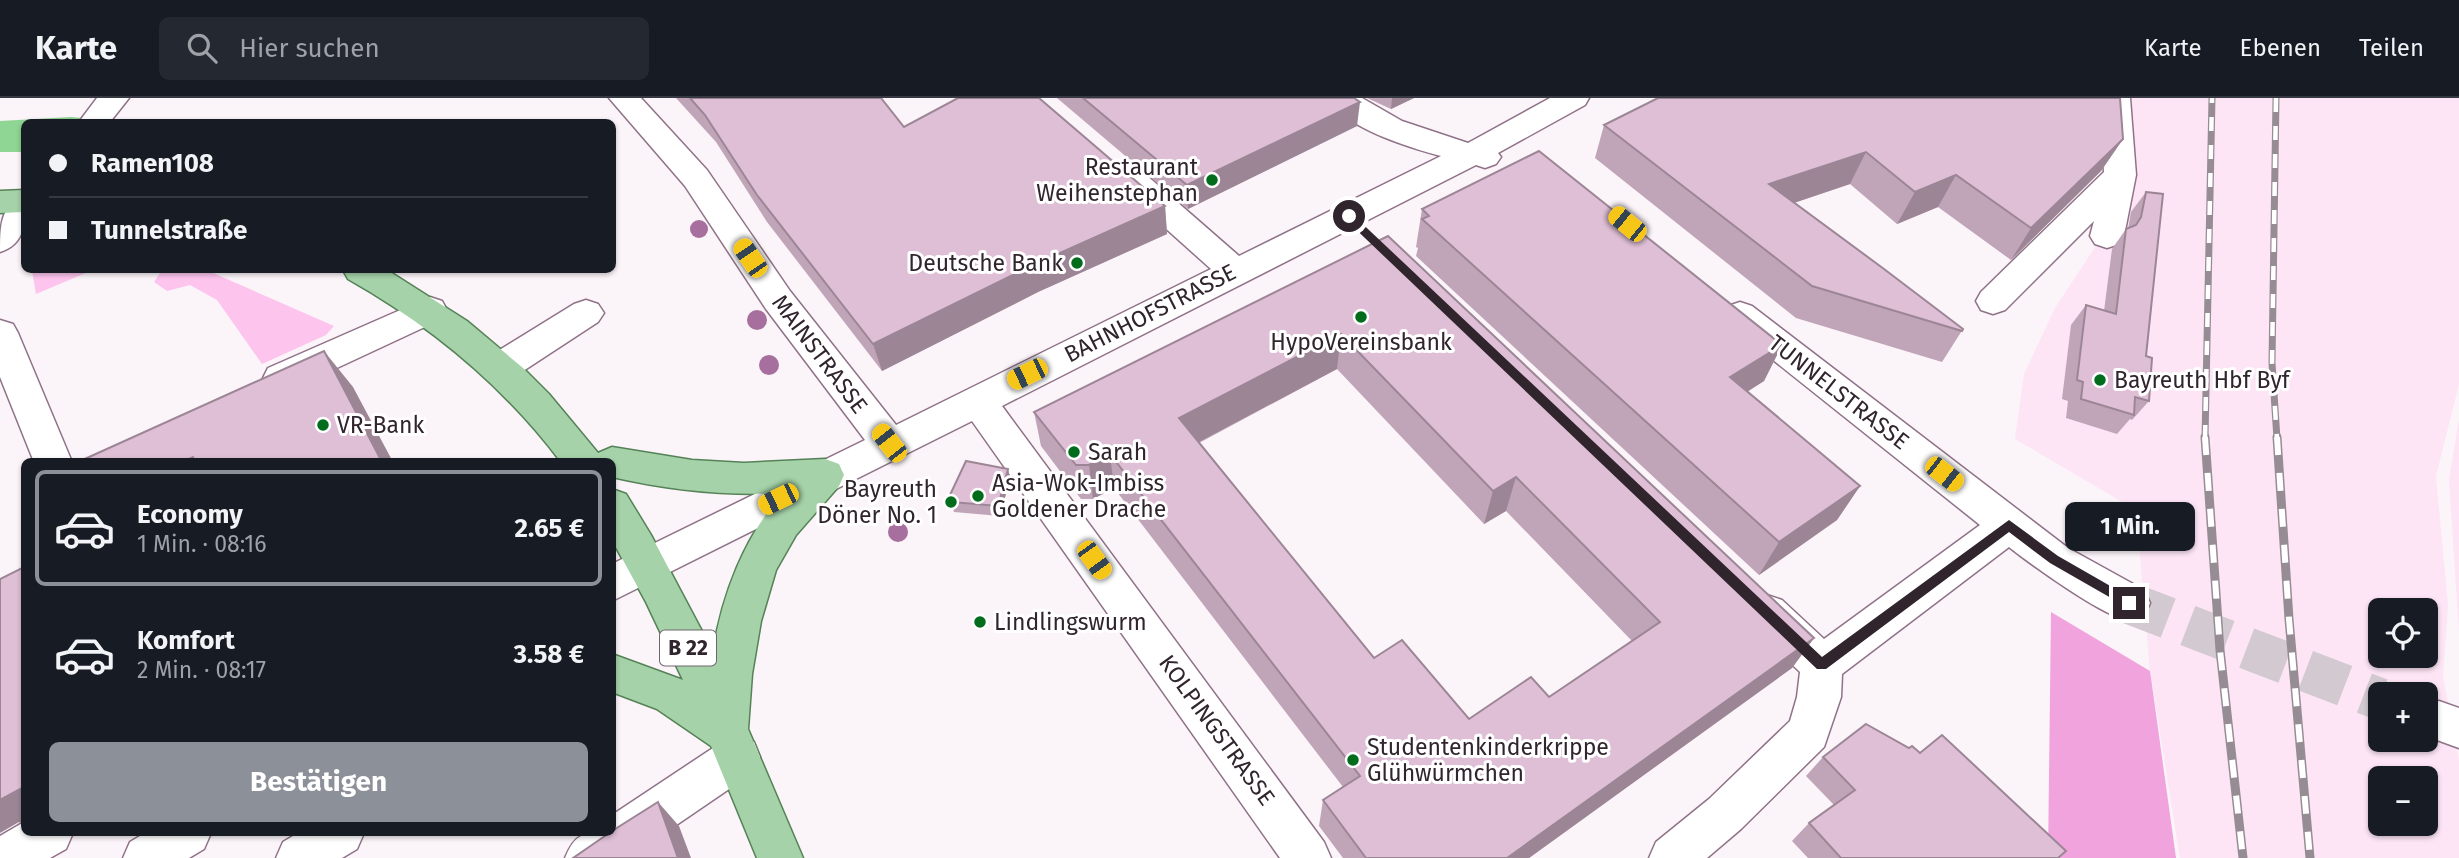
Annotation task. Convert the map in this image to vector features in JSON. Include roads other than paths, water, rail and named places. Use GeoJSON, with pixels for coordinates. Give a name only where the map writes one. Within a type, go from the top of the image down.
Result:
{"type":"FeatureCollection","features":[{"type":"Feature","properties":{"kind":"main road"},"geometry":{"type":"LineString","coordinates":[[0,202],[21,201]]}},
{"type":"Feature","properties":{"kind":"main road"},"geometry":{"type":"LineString","coordinates":[[365,273],[430,310],[501,367],[574,456]]}},
{"type":"Feature","properties":{"kind":"main road"},"geometry":{"type":"LineString","coordinates":[[616,463],[685,477],[740,480],[825,475]]}},
{"type":"Feature","properties":{"kind":"main road"},"geometry":{"type":"LineString","coordinates":[[732,745],[729,685],[740,618],[761,558],[781,524],[825,475]]}},
{"type":"Feature","properties":{"kind":"main road","name":"B 22"},"geometry":{"type":"LineString","coordinates":[[616,511],[649,564],[732,745],[780,858]]}},
{"type":"Feature","properties":{"kind":"main road"},"geometry":{"type":"LineString","coordinates":[[616,674],[658,687],[692,705],[732,745]]}},
{"type":"Feature","properties":{"kind":"street"},"geometry":{"type":"LineString","coordinates":[[96,119],[114,98]]}},
{"type":"Feature","properties":{"kind":"street","name":"MAINSTRASSE"},"geometry":{"type":"LineString","coordinates":[[624,98],[696,178],[778,300],[889,443]]}},
{"type":"Feature","properties":{"kind":"street"},"geometry":{"type":"LineString","coordinates":[[1342,98],[1353,107],[1412,136],[1520,166]]}},
{"type":"Feature","properties":{"kind":"street","name":"BAHNHOFSTRASSE"},"geometry":{"type":"LineString","coordinates":[[616,582],[1235,271],[1362,228],[1472,154],[1574,98]]}},
{"type":"Feature","properties":{"kind":"street"},"geometry":{"type":"LineString","coordinates":[[2107,236],[2120,175],[2115,98]]}},
{"type":"Feature","properties":{"kind":"street"},"geometry":{"type":"LineString","coordinates":[[1102,155],[1235,271]]}},
{"type":"Feature","properties":{"kind":"street"},"geometry":{"type":"LineString","coordinates":[[1993,301],[2120,175]]}},
{"type":"Feature","properties":{"kind":"street"},"geometry":{"type":"LineString","coordinates":[[0,240],[21,212]]}},
{"type":"Feature","properties":{"kind":"street","name":"TUNNELSTRASSE"},"geometry":{"type":"LineString","coordinates":[[1715,295],[2054,560],[2129,603]]}},
{"type":"Feature","properties":{"kind":"street"},"geometry":{"type":"LineString","coordinates":[[254,390],[430,310]]}},
{"type":"Feature","properties":{"kind":"street"},"geometry":{"type":"LineString","coordinates":[[501,367],[586,313]]}},
{"type":"Feature","properties":{"kind":"street"},"geometry":{"type":"LineString","coordinates":[[0,333],[51,458]]}},
{"type":"Feature","properties":{"kind":"street","name":"KOLPINGSTRASSE"},"geometry":{"type":"LineString","coordinates":[[977,400],[1308,858]]}},
{"type":"Feature","properties":{"kind":"street"},"geometry":{"type":"LineString","coordinates":[[1672,858],[1725,814],[1808,733],[1819,697],[1822,665],[2009,525]]}},
{"type":"Feature","properties":{"kind":"street"},"geometry":{"type":"LineString","coordinates":[[1741,588],[1822,665]]}},
{"type":"Feature","properties":{"kind":"street"},"geometry":{"type":"LineString","coordinates":[[588,858],[732,745]]}},
{"type":"Feature","properties":{"kind":"street"},"geometry":{"type":"LineString","coordinates":[[6,858],[45,836]]}},
{"type":"Feature","properties":{"kind":"street"},"geometry":{"type":"LineString","coordinates":[[146,858],[183,836]]}},
{"type":"Feature","properties":{"kind":"street"},"geometry":{"type":"LineString","coordinates":[[299,858],[336,836]]}},
{"type":"Feature","properties":{"kind":"tunnel"},"geometry":{"type":"LineString","coordinates":[[2129,603],[2368,694]]}},
{"type":"Feature","properties":{"kind":"railway"},"geometry":{"type":"LineString","coordinates":[[2205,437],[2212,98]]}},
{"type":"Feature","properties":{"kind":"railway"},"geometry":{"type":"LineString","coordinates":[[2276,98],[2272,363],[2277,439]]}},
{"type":"Feature","properties":{"kind":"railway"},"geometry":{"type":"LineString","coordinates":[[2205,437],[2220,650],[2243,858]]}},
{"type":"Feature","properties":{"kind":"railway"},"geometry":{"type":"LineString","coordinates":[[2277,437],[2289,619],[2310,858]]}},
{"type":"Feature","properties":{"kind":"place","name":"Restaurant Weihenstephan"},"geometry":{"type":"Point","coordinates":[1212,180]}},
{"type":"Feature","properties":{"kind":"place","name":"Deutsche Bank"},"geometry":{"type":"Point","coordinates":[1077,263]}},
{"type":"Feature","properties":{"kind":"place","name":"HypoVereinsbank"},"geometry":{"type":"Point","coordinates":[1361,317]}},
{"type":"Feature","properties":{"kind":"place","name":"Bayreuth Hbf Byf"},"geometry":{"type":"Point","coordinates":[2100,380]}},
{"type":"Feature","properties":{"kind":"place","name":"VR-Bank"},"geometry":{"type":"Point","coordinates":[323,425]}},
{"type":"Feature","properties":{"kind":"place","name":"Sarah"},"geometry":{"type":"Point","coordinates":[1074,452]}},
{"type":"Feature","properties":{"kind":"place","name":"Asia-Wok-Imbiss Goldener Drache"},"geometry":{"type":"Point","coordinates":[978,496]}},
{"type":"Feature","properties":{"kind":"place","name":"Bayreuth Döner No. 1"},"geometry":{"type":"Point","coordinates":[951,502]}},
{"type":"Feature","properties":{"kind":"place","name":"Lindlingswurm"},"geometry":{"type":"Point","coordinates":[980,622]}},
{"type":"Feature","properties":{"kind":"place","name":"Studentenkinderkrippe Glühwürmchen"},"geometry":{"type":"Point","coordinates":[1353,760]}}]}
